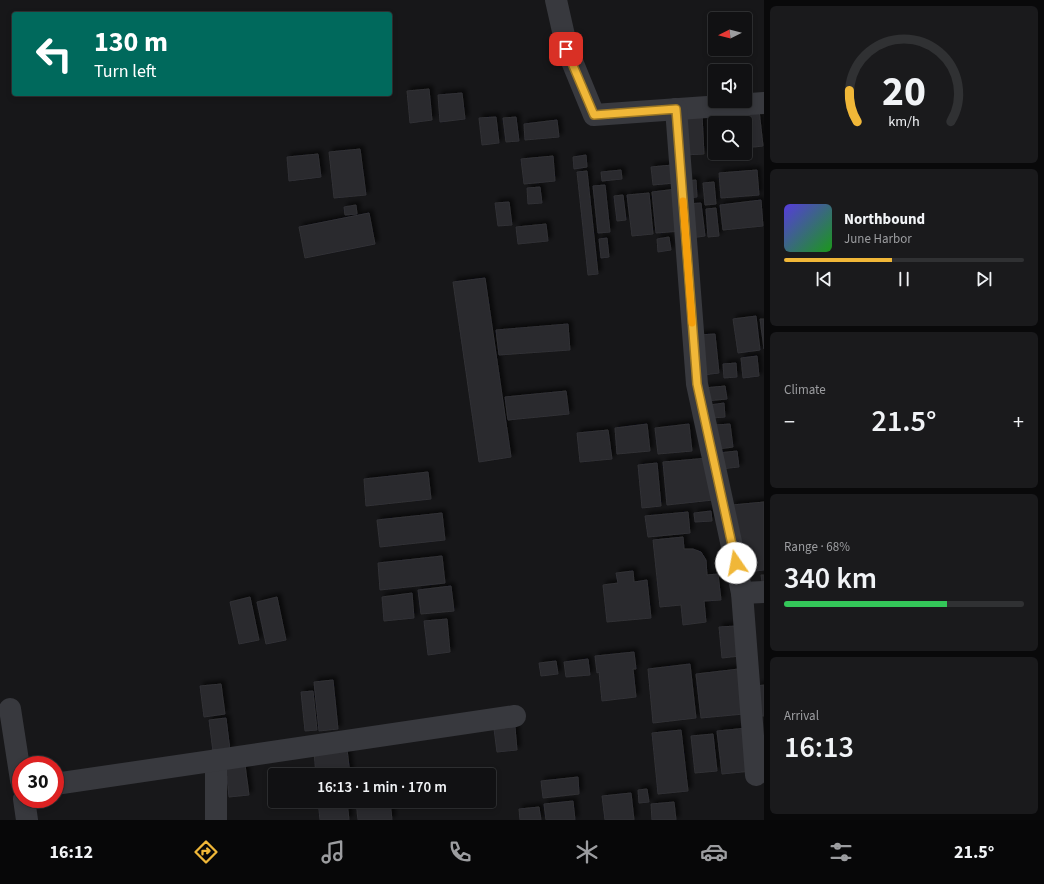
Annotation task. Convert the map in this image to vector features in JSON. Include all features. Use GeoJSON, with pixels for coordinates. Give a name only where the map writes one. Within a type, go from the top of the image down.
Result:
{"type":"FeatureCollection","features":[{"type":"Feature","properties":{"kind":"street"},"geometry":{"type":"LineString","coordinates":[[556,0],[566,49],[594,115],[764,103]]}},
{"type":"Feature","properties":{"kind":"street"},"geometry":{"type":"LineString","coordinates":[[676,109],[697,384],[742,593],[756,775]]}},
{"type":"Feature","properties":{"kind":"street"},"geometry":{"type":"LineString","coordinates":[[742,593],[764,592]]}},
{"type":"Feature","properties":{"kind":"street"},"geometry":{"type":"LineString","coordinates":[[10,708],[17,756]]}},
{"type":"Feature","properties":{"kind":"street"},"geometry":{"type":"LineString","coordinates":[[64,783],[515,716]]}},
{"type":"Feature","properties":{"kind":"street"},"geometry":{"type":"LineString","coordinates":[[216,760],[216,820]]}},
{"type":"Feature","properties":{"kind":"street"},"geometry":{"type":"LineString","coordinates":[[25,808],[27,820]]}},
{"type":"Feature","properties":{"kind":"building"},"geometry":{"type":"Polygon","coordinates":[[[429,89],[432,120],[410,123],[407,91],[429,89]]]}},
{"type":"Feature","properties":{"kind":"building"},"geometry":{"type":"Polygon","coordinates":[[[462,93],[465,119],[440,122],[438,95],[462,93]]]}},
{"type":"Feature","properties":{"kind":"building"},"geometry":{"type":"Polygon","coordinates":[[[759,110],[763,146],[752,147],[752,116],[726,116],[726,114],[759,110]]]}},
{"type":"Feature","properties":{"kind":"building"},"geometry":{"type":"Polygon","coordinates":[[[702,114],[704,154],[683,155],[681,115],[702,114]]]}},
{"type":"Feature","properties":{"kind":"building"},"geometry":{"type":"Polygon","coordinates":[[[496,117],[499,143],[482,145],[479,118],[496,117]]]}},
{"type":"Feature","properties":{"kind":"building"},"geometry":{"type":"Polygon","coordinates":[[[516,117],[519,141],[506,142],[503,118],[516,117]]]}},
{"type":"Feature","properties":{"kind":"building"},"geometry":{"type":"Polygon","coordinates":[[[557,120],[559,137],[525,140],[524,124],[557,120]]]}},
{"type":"Feature","properties":{"kind":"building"},"geometry":{"type":"Polygon","coordinates":[[[360,149],[366,195],[334,198],[329,152],[360,149]]]}},
{"type":"Feature","properties":{"kind":"building"},"geometry":{"type":"Polygon","coordinates":[[[318,154],[321,177],[289,181],[287,157],[318,154]]]}},
{"type":"Feature","properties":{"kind":"building"},"geometry":{"type":"Polygon","coordinates":[[[586,155],[587,167],[574,169],[573,157],[586,155]]]}},
{"type":"Feature","properties":{"kind":"building"},"geometry":{"type":"Polygon","coordinates":[[[553,156],[555,181],[524,184],[521,159],[553,156]]]}},
{"type":"Feature","properties":{"kind":"building"},"geometry":{"type":"Polygon","coordinates":[[[672,165],[674,183],[653,185],[651,167],[672,165]]]}},
{"type":"Feature","properties":{"kind":"building"},"geometry":{"type":"Polygon","coordinates":[[[621,170],[622,179],[602,181],[601,172],[621,170]]]}},
{"type":"Feature","properties":{"kind":"building"},"geometry":{"type":"Polygon","coordinates":[[[757,170],[759,195],[721,198],[719,173],[757,170]]]}},
{"type":"Feature","properties":{"kind":"building"},"geometry":{"type":"Polygon","coordinates":[[[587,171],[598,274],[588,275],[577,172],[587,171]]]}},
{"type":"Feature","properties":{"kind":"building"},"geometry":{"type":"Polygon","coordinates":[[[696,180],[697,197],[686,198],[685,181],[696,180]]]}},
{"type":"Feature","properties":{"kind":"building"},"geometry":{"type":"Polygon","coordinates":[[[714,182],[716,204],[705,205],[703,183],[714,182]]]}},
{"type":"Feature","properties":{"kind":"building"},"geometry":{"type":"Polygon","coordinates":[[[605,185],[610,232],[598,233],[593,186],[605,185]]]}},
{"type":"Feature","properties":{"kind":"building"},"geometry":{"type":"Polygon","coordinates":[[[540,187],[542,203],[528,204],[527,188],[540,187]]]}},
{"type":"Feature","properties":{"kind":"building"},"geometry":{"type":"Polygon","coordinates":[[[677,189],[681,231],[656,233],[652,192],[677,189]]]}},
{"type":"Feature","properties":{"kind":"building"},"geometry":{"type":"Polygon","coordinates":[[[649,193],[653,234],[632,236],[627,195],[649,193]]]}},
{"type":"Feature","properties":{"kind":"building"},"geometry":{"type":"Polygon","coordinates":[[[623,195],[626,220],[617,221],[614,196],[623,195]]]}},
{"type":"Feature","properties":{"kind":"building"},"geometry":{"type":"Polygon","coordinates":[[[761,200],[763,226],[723,230],[720,205],[761,200]]]}},
{"type":"Feature","properties":{"kind":"building"},"geometry":{"type":"Polygon","coordinates":[[[509,202],[512,225],[498,226],[495,203],[509,202]]]}},
{"type":"Feature","properties":{"kind":"building"},"geometry":{"type":"Polygon","coordinates":[[[701,203],[705,236],[691,238],[687,204],[701,203]]]}},
{"type":"Feature","properties":{"kind":"building"},"geometry":{"type":"Polygon","coordinates":[[[356,205],[357,214],[345,215],[344,207],[356,205]]]}},
{"type":"Feature","properties":{"kind":"building"},"geometry":{"type":"Polygon","coordinates":[[[716,208],[719,236],[708,237],[706,209],[716,208]]]}},
{"type":"Feature","properties":{"kind":"building"},"geometry":{"type":"Polygon","coordinates":[[[369,213],[375,244],[305,258],[299,227],[369,213]]]}},
{"type":"Feature","properties":{"kind":"building"},"geometry":{"type":"Polygon","coordinates":[[[546,224],[548,241],[518,244],[516,227],[546,224]]]}},
{"type":"Feature","properties":{"kind":"building"},"geometry":{"type":"Polygon","coordinates":[[[669,237],[671,250],[658,252],[657,239],[669,237]]]}},
{"type":"Feature","properties":{"kind":"building"},"geometry":{"type":"Polygon","coordinates":[[[607,238],[609,257],[601,258],[599,239],[607,238]]]}},
{"type":"Feature","properties":{"kind":"building"},"geometry":{"type":"Polygon","coordinates":[[[485,278],[511,457],[479,462],[453,282],[485,278]]]}},
{"type":"Feature","properties":{"kind":"building"},"geometry":{"type":"Polygon","coordinates":[[[756,316],[760,350],[738,353],[733,319],[756,316]]]}},
{"type":"Feature","properties":{"kind":"building"},"geometry":{"type":"Polygon","coordinates":[[[760,319],[764,319],[764,349],[760,319]]]}},
{"type":"Feature","properties":{"kind":"building"},"geometry":{"type":"Polygon","coordinates":[[[568,324],[570,350],[499,355],[496,330],[568,324]]]}},
{"type":"Feature","properties":{"kind":"building"},"geometry":{"type":"Polygon","coordinates":[[[715,334],[719,373],[703,375],[698,335],[715,334]]]}},
{"type":"Feature","properties":{"kind":"building"},"geometry":{"type":"Polygon","coordinates":[[[757,356],[759,376],[743,378],[741,358],[757,356]]]}},
{"type":"Feature","properties":{"kind":"building"},"geometry":{"type":"Polygon","coordinates":[[[736,363],[737,377],[724,378],[723,364],[736,363]]]}},
{"type":"Feature","properties":{"kind":"building"},"geometry":{"type":"Polygon","coordinates":[[[725,386],[727,399],[705,401],[704,388],[725,386]]]}},
{"type":"Feature","properties":{"kind":"building"},"geometry":{"type":"Polygon","coordinates":[[[566,391],[569,414],[508,420],[505,397],[566,391]]]}},
{"type":"Feature","properties":{"kind":"building"},"geometry":{"type":"Polygon","coordinates":[[[724,403],[725,417],[712,418],[710,405],[724,403]]]}},
{"type":"Feature","properties":{"kind":"building"},"geometry":{"type":"Polygon","coordinates":[[[647,424],[650,451],[617,454],[615,428],[647,424]]]}},
{"type":"Feature","properties":{"kind":"building"},"geometry":{"type":"Polygon","coordinates":[[[689,424],[692,451],[658,454],[655,428],[689,424]]]}},
{"type":"Feature","properties":{"kind":"building"},"geometry":{"type":"Polygon","coordinates":[[[730,424],[733,447],[718,449],[715,425],[730,424]]]}},
{"type":"Feature","properties":{"kind":"building"},"geometry":{"type":"Polygon","coordinates":[[[608,430],[612,459],[580,462],[577,433],[608,430]]]}},
{"type":"Feature","properties":{"kind":"building"},"geometry":{"type":"Polygon","coordinates":[[[737,451],[739,467],[720,469],[718,453],[737,451]]]}},
{"type":"Feature","properties":{"kind":"building"},"geometry":{"type":"Polygon","coordinates":[[[708,458],[713,500],[667,505],[663,462],[708,458]]]}},
{"type":"Feature","properties":{"kind":"building"},"geometry":{"type":"Polygon","coordinates":[[[657,463],[661,506],[642,508],[638,465],[657,463]]]}},
{"type":"Feature","properties":{"kind":"building"},"geometry":{"type":"Polygon","coordinates":[[[428,472],[431,499],[366,506],[364,479],[428,472]]]}},
{"type":"Feature","properties":{"kind":"building"},"geometry":{"type":"Polygon","coordinates":[[[764,502],[764,570],[739,573],[732,505],[764,502]]]}},
{"type":"Feature","properties":{"kind":"building"},"geometry":{"type":"Polygon","coordinates":[[[711,511],[712,521],[695,522],[694,513],[711,511]]]}},
{"type":"Feature","properties":{"kind":"building"},"geometry":{"type":"Polygon","coordinates":[[[688,512],[690,533],[648,537],[645,516],[688,512]]]}},
{"type":"Feature","properties":{"kind":"building"},"geometry":{"type":"Polygon","coordinates":[[[442,513],[445,540],[380,547],[377,520],[442,513]]]}},
{"type":"Feature","properties":{"kind":"building"},"geometry":{"type":"Polygon","coordinates":[[[683,537],[684,549],[693,549],[701,552],[706,560],[707,575],[718,574],[721,600],[704,601],[706,622],[683,625],[681,605],[660,607],[653,540],[683,537]]]}},
{"type":"Feature","properties":{"kind":"building"},"geometry":{"type":"Polygon","coordinates":[[[442,556],[445,583],[380,590],[378,563],[442,556]]]}},
{"type":"Feature","properties":{"kind":"building"},"geometry":{"type":"Polygon","coordinates":[[[633,571],[634,582],[647,580],[651,618],[607,622],[603,585],[618,583],[616,573],[633,571]]]}},
{"type":"Feature","properties":{"kind":"building"},"geometry":{"type":"Polygon","coordinates":[[[761,575],[764,575],[764,588],[763,588],[761,575]]]}},
{"type":"Feature","properties":{"kind":"building"},"geometry":{"type":"Polygon","coordinates":[[[451,586],[454,611],[421,614],[418,590],[451,586]]]}},
{"type":"Feature","properties":{"kind":"building"},"geometry":{"type":"Polygon","coordinates":[[[412,593],[414,618],[384,621],[382,597],[412,593]]]}},
{"type":"Feature","properties":{"kind":"building"},"geometry":{"type":"Polygon","coordinates":[[[250,597],[259,640],[239,644],[230,602],[250,597]]]}},
{"type":"Feature","properties":{"kind":"building"},"geometry":{"type":"Polygon","coordinates":[[[277,597],[286,640],[266,644],[257,602],[277,597]]]}},
{"type":"Feature","properties":{"kind":"building"},"geometry":{"type":"Polygon","coordinates":[[[447,619],[450,652],[428,655],[424,621],[447,619]]]}},
{"type":"Feature","properties":{"kind":"building"},"geometry":{"type":"Polygon","coordinates":[[[737,626],[740,656],[722,658],[719,627],[737,626]]]}},
{"type":"Feature","properties":{"kind":"building"},"geometry":{"type":"Polygon","coordinates":[[[634,652],[636,669],[633,669],[636,697],[602,701],[599,672],[597,673],[595,656],[634,652]]]}},
{"type":"Feature","properties":{"kind":"building"},"geometry":{"type":"Polygon","coordinates":[[[588,659],[590,675],[566,677],[564,662],[588,659]]]}},
{"type":"Feature","properties":{"kind":"building"},"geometry":{"type":"Polygon","coordinates":[[[556,661],[558,674],[541,676],[539,663],[556,661]]]}},
{"type":"Feature","properties":{"kind":"building"},"geometry":{"type":"Polygon","coordinates":[[[690,664],[696,718],[653,723],[648,669],[690,664]]]}},
{"type":"Feature","properties":{"kind":"building"},"geometry":{"type":"Polygon","coordinates":[[[739,669],[744,714],[701,718],[696,674],[739,669]]]}},
{"type":"Feature","properties":{"kind":"building"},"geometry":{"type":"Polygon","coordinates":[[[333,680],[338,729],[319,731],[314,682],[333,680]]]}},
{"type":"Feature","properties":{"kind":"building"},"geometry":{"type":"Polygon","coordinates":[[[221,684],[225,714],[204,717],[200,686],[221,684]]]}},
{"type":"Feature","properties":{"kind":"building"},"geometry":{"type":"Polygon","coordinates":[[[764,685],[764,716],[761,716],[758,686],[764,685]]]}},
{"type":"Feature","properties":{"kind":"building"},"geometry":{"type":"Polygon","coordinates":[[[313,691],[317,730],[305,731],[301,692],[313,691]]]}},
{"type":"Feature","properties":{"kind":"building"},"geometry":{"type":"Polygon","coordinates":[[[226,718],[230,750],[213,752],[209,720],[226,718]]]}},
{"type":"Feature","properties":{"kind":"building"},"geometry":{"type":"Polygon","coordinates":[[[515,727],[517,750],[497,752],[494,729],[515,727]]]}},
{"type":"Feature","properties":{"kind":"building"},"geometry":{"type":"Polygon","coordinates":[[[747,728],[752,771],[722,774],[717,731],[747,728]]]}},
{"type":"Feature","properties":{"kind":"building"},"geometry":{"type":"Polygon","coordinates":[[[681,730],[688,791],[658,794],[652,733],[681,730]]]}},
{"type":"Feature","properties":{"kind":"building"},"geometry":{"type":"Polygon","coordinates":[[[713,734],[717,771],[695,773],[691,736],[713,734]]]}},
{"type":"Feature","properties":{"kind":"building"},"geometry":{"type":"Polygon","coordinates":[[[347,749],[349,768],[315,768],[314,752],[347,749]]]}},
{"type":"Feature","properties":{"kind":"building"},"geometry":{"type":"Polygon","coordinates":[[[245,765],[249,795],[229,797],[226,767],[245,765]]]}},
{"type":"Feature","properties":{"kind":"building"},"geometry":{"type":"Polygon","coordinates":[[[578,777],[579,794],[543,798],[541,781],[578,777]]]}},
{"type":"Feature","properties":{"kind":"building"},"geometry":{"type":"Polygon","coordinates":[[[647,789],[649,802],[639,803],[638,790],[647,789]]]}},
{"type":"Feature","properties":{"kind":"building"},"geometry":{"type":"Polygon","coordinates":[[[631,793],[634,820],[605,820],[602,796],[631,793]]]}},
{"type":"Feature","properties":{"kind":"building"},"geometry":{"type":"Polygon","coordinates":[[[573,801],[575,820],[546,820],[544,804],[573,801]]]}},
{"type":"Feature","properties":{"kind":"building"},"geometry":{"type":"Polygon","coordinates":[[[674,802],[676,820],[652,820],[651,804],[674,802]]]}},
{"type":"Feature","properties":{"kind":"building"},"geometry":{"type":"Polygon","coordinates":[[[539,807],[541,820],[520,820],[519,809],[539,807]]]}},
{"type":"Feature","properties":{"kind":"building"},"geometry":{"type":"Polygon","coordinates":[[[319,808],[348,808],[349,820],[320,820],[319,808]]]}},
{"type":"Feature","properties":{"kind":"building"},"geometry":{"type":"Polygon","coordinates":[[[357,808],[391,808],[392,820],[358,820],[357,808]]]}},
{"type":"Feature","properties":{"kind":"slow traffic"},"geometry":{"type":"LineString","coordinates":[[683,201],[692,323]]}},
{"type":"Feature","properties":{"kind":"route"},"geometry":{"type":"LineString","coordinates":[[566,49],[594,115],[676,109],[697,384],[736,563]]}}]}
